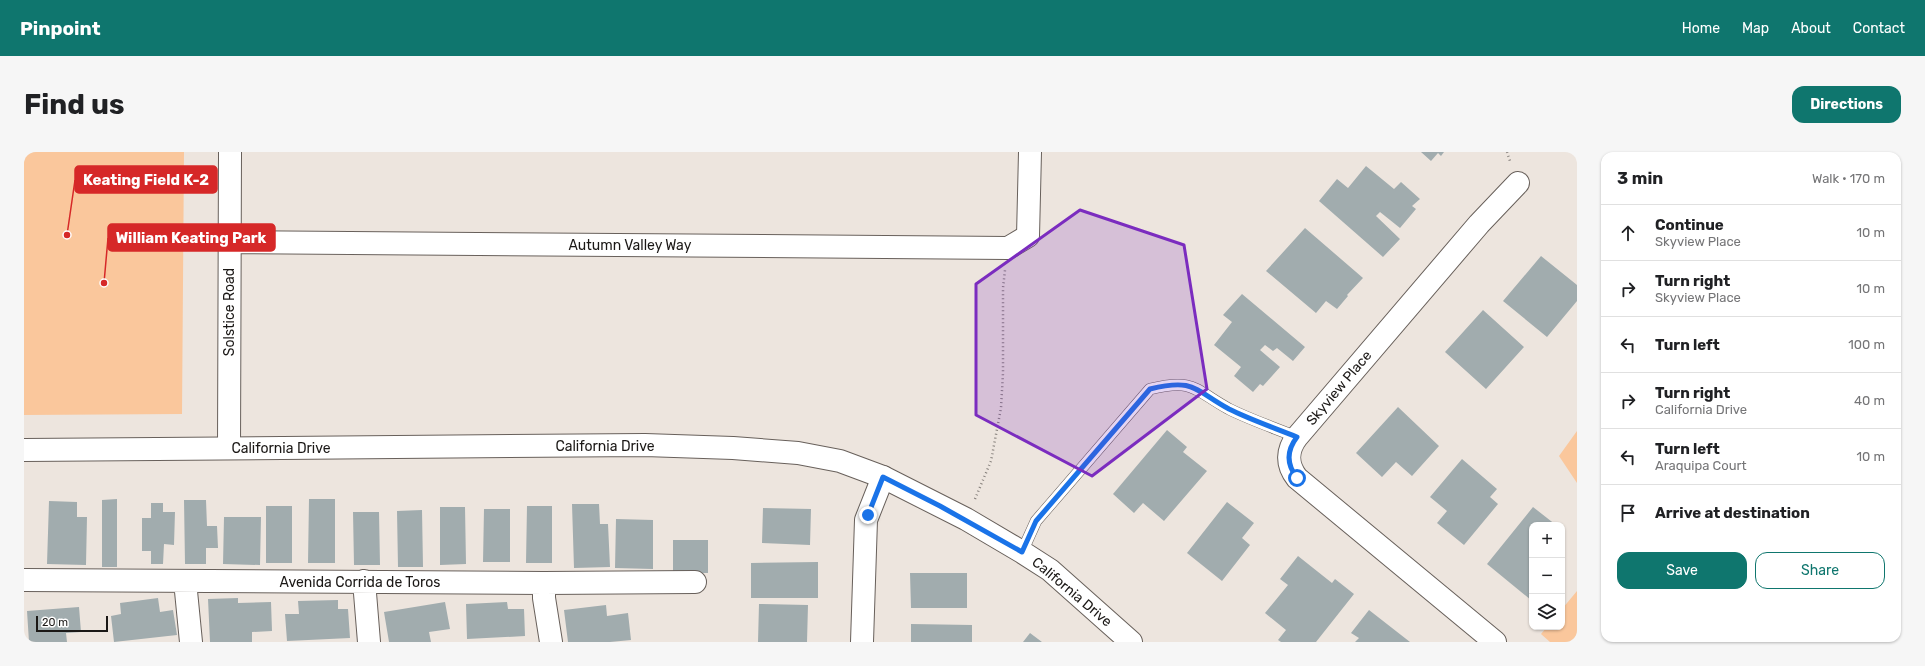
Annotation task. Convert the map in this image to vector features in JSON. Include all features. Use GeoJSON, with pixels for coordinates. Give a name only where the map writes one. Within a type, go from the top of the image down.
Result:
{"type":"FeatureCollection","features":[{"type":"Feature","properties":{"kind":"street","name":"Solstice Road"},"geometry":{"type":"LineString","coordinates":[[229,448],[230,152]]}},
{"type":"Feature","properties":{"kind":"street"},"geometry":{"type":"LineString","coordinates":[[1008,248],[1028,236],[1030,152]]}},
{"type":"Feature","properties":{"kind":"street","name":"Skyview Place"},"geometry":{"type":"LineString","coordinates":[[1495,642],[1297,478],[1292,472],[1289,458],[1292,444],[1297,437],[1479,224],[1518,183]]}},
{"type":"Feature","properties":{"kind":"street","name":"Autumn Valley Way"},"geometry":{"type":"LineString","coordinates":[[229,242],[1008,248]]}},
{"type":"Feature","properties":{"kind":"street","name":"California Drive"},"geometry":{"type":"LineString","coordinates":[[24,450],[92,451],[229,448],[645,445],[733,448],[798,453],[834,460],[883,477],[966,519],[1050,570],[1131,642]]}},
{"type":"Feature","properties":{"kind":"street"},"geometry":{"type":"LineString","coordinates":[[862,642],[866,520],[883,477]]}},
{"type":"Feature","properties":{"kind":"street","name":"Avenida Corrida de Toros"},"geometry":{"type":"LineString","coordinates":[[24,580],[544,583],[695,582]]}},
{"type":"Feature","properties":{"kind":"street"},"geometry":{"type":"LineString","coordinates":[[185,581],[191,642]]}},
{"type":"Feature","properties":{"kind":"street"},"geometry":{"type":"LineString","coordinates":[[364,581],[369,642]]}},
{"type":"Feature","properties":{"kind":"street"},"geometry":{"type":"LineString","coordinates":[[544,583],[544,598],[551,642]]}},
{"type":"Feature","properties":{"kind":"lane"},"geometry":{"type":"LineString","coordinates":[[1022,552],[1036,521],[1150,389],[1168,384],[1181,384],[1197,388],[1229,409],[1297,437]]}},
{"type":"Feature","properties":{"kind":"path"},"geometry":{"type":"LineString","coordinates":[[966,519],[991,461],[1001,408],[1003,372],[1003,288],[1008,248]]}},
{"type":"Feature","properties":{"kind":"highlighted area"},"geometry":{"type":"Polygon","coordinates":[[[1080,210],[1184,245],[1207,389],[1092,476],[976,415],[976,284],[1080,210]]]}},
{"type":"Feature","properties":{"kind":"shaded area"},"geometry":{"type":"Polygon","coordinates":[[[24,152],[184,152],[182,414],[24,415],[24,152]]]}},
{"type":"Feature","properties":{"kind":"shaded area"},"geometry":{"type":"Polygon","coordinates":[[[1577,431],[1577,483],[1559,456],[1577,431]]]}},
{"type":"Feature","properties":{"kind":"shaded area"},"geometry":{"type":"Polygon","coordinates":[[[1577,591],[1577,642],[1550,642],[1541,634],[1544,630],[1565,630],[1565,605],[1577,591]]]}},
{"type":"Feature","properties":{"kind":"building"},"geometry":{"type":"Polygon","coordinates":[[[1421,152],[1444,152],[1441,156],[1438,153],[1431,161],[1421,152]]]}},
{"type":"Feature","properties":{"kind":"building"},"geometry":{"type":"Polygon","coordinates":[[[1366,166],[1394,189],[1401,182],[1420,199],[1412,206],[1416,209],[1400,228],[1380,212],[1376,216],[1400,239],[1383,257],[1319,201],[1337,179],[1348,188],[1366,166]]]}},
{"type":"Feature","properties":{"kind":"building"},"geometry":{"type":"Polygon","coordinates":[[[1305,228],[1363,278],[1347,295],[1348,296],[1337,309],[1326,301],[1316,313],[1266,271],[1305,228]]]}},
{"type":"Feature","properties":{"kind":"building"},"geometry":{"type":"Polygon","coordinates":[[[1541,256],[1577,285],[1577,301],[1547,337],[1503,301],[1541,256]]]}},
{"type":"Feature","properties":{"kind":"building"},"geometry":{"type":"Polygon","coordinates":[[[1242,294],[1305,347],[1293,361],[1277,348],[1273,351],[1265,345],[1260,350],[1280,367],[1263,386],[1260,384],[1253,392],[1234,376],[1241,367],[1214,345],[1232,322],[1223,315],[1242,294]]]}},
{"type":"Feature","properties":{"kind":"building"},"geometry":{"type":"Polygon","coordinates":[[[1483,310],[1524,347],[1486,389],[1445,352],[1483,310]]]}},
{"type":"Feature","properties":{"kind":"building"},"geometry":{"type":"Polygon","coordinates":[[[1398,407],[1439,446],[1412,476],[1396,462],[1382,477],[1356,453],[1398,407]]]}},
{"type":"Feature","properties":{"kind":"building"},"geometry":{"type":"Polygon","coordinates":[[[1167,430],[1187,447],[1183,452],[1207,471],[1164,521],[1143,503],[1134,513],[1113,494],[1167,430]]]}},
{"type":"Feature","properties":{"kind":"building"},"geometry":{"type":"Polygon","coordinates":[[[1462,459],[1497,489],[1490,497],[1498,504],[1464,545],[1437,523],[1447,511],[1430,497],[1462,459]]]}},
{"type":"Feature","properties":{"kind":"building"},"geometry":{"type":"Polygon","coordinates":[[[117,499],[117,567],[102,567],[102,500],[117,499]]]}},
{"type":"Feature","properties":{"kind":"building"},"geometry":{"type":"Polygon","coordinates":[[[309,499],[335,499],[335,563],[308,563],[309,499]]]}},
{"type":"Feature","properties":{"kind":"building"},"geometry":{"type":"Polygon","coordinates":[[[184,500],[206,500],[207,526],[217,526],[218,548],[206,548],[206,564],[185,564],[184,500]]]}},
{"type":"Feature","properties":{"kind":"building"},"geometry":{"type":"Polygon","coordinates":[[[49,501],[77,502],[77,517],[87,517],[86,565],[47,564],[49,501]]]}},
{"type":"Feature","properties":{"kind":"building"},"geometry":{"type":"Polygon","coordinates":[[[1227,502],[1254,523],[1242,538],[1250,545],[1222,581],[1187,553],[1227,502]]]}},
{"type":"Feature","properties":{"kind":"building"},"geometry":{"type":"Polygon","coordinates":[[[151,503],[163,503],[163,512],[175,512],[174,545],[164,544],[163,564],[151,564],[151,551],[142,551],[142,518],[151,518],[151,503]]]}},
{"type":"Feature","properties":{"kind":"building"},"geometry":{"type":"Polygon","coordinates":[[[572,504],[599,504],[600,524],[608,524],[610,567],[574,568],[572,504]]]}},
{"type":"Feature","properties":{"kind":"building"},"geometry":{"type":"Polygon","coordinates":[[[266,506],[292,506],[292,563],[266,563],[266,506]]]}},
{"type":"Feature","properties":{"kind":"building"},"geometry":{"type":"Polygon","coordinates":[[[527,506],[552,506],[552,563],[526,563],[527,506]]]}},
{"type":"Feature","properties":{"kind":"building"},"geometry":{"type":"Polygon","coordinates":[[[440,507],[465,507],[466,564],[440,565],[440,507]]]}},
{"type":"Feature","properties":{"kind":"building"},"geometry":{"type":"Polygon","coordinates":[[[1533,507],[1552,522],[1529,522],[1529,598],[1487,564],[1533,507]]]}},
{"type":"Feature","properties":{"kind":"building"},"geometry":{"type":"Polygon","coordinates":[[[763,508],[811,509],[810,545],[762,543],[763,508]]]}},
{"type":"Feature","properties":{"kind":"building"},"geometry":{"type":"Polygon","coordinates":[[[484,509],[510,509],[510,562],[483,562],[484,509]]]}},
{"type":"Feature","properties":{"kind":"building"},"geometry":{"type":"Polygon","coordinates":[[[422,510],[423,567],[398,567],[397,511],[422,510]]]}},
{"type":"Feature","properties":{"kind":"building"},"geometry":{"type":"Polygon","coordinates":[[[353,512],[379,512],[380,565],[354,565],[353,512]]]}},
{"type":"Feature","properties":{"kind":"building"},"geometry":{"type":"Polygon","coordinates":[[[224,517],[261,517],[260,565],[223,564],[224,517]]]}},
{"type":"Feature","properties":{"kind":"building"},"geometry":{"type":"Polygon","coordinates":[[[616,519],[653,520],[653,569],[615,568],[616,519]]]}},
{"type":"Feature","properties":{"kind":"building"},"geometry":{"type":"Polygon","coordinates":[[[673,540],[708,540],[708,573],[673,573],[673,540]]]}},
{"type":"Feature","properties":{"kind":"building"},"geometry":{"type":"Polygon","coordinates":[[[1298,556],[1332,583],[1335,579],[1354,594],[1316,642],[1281,642],[1278,640],[1286,630],[1265,613],[1288,585],[1280,579],[1298,556]]]}},
{"type":"Feature","properties":{"kind":"building"},"geometry":{"type":"Polygon","coordinates":[[[818,562],[818,598],[751,598],[751,563],[818,562]]]}},
{"type":"Feature","properties":{"kind":"building"},"geometry":{"type":"Polygon","coordinates":[[[910,573],[967,573],[967,608],[911,608],[910,573]]]}},
{"type":"Feature","properties":{"kind":"building"},"geometry":{"type":"Polygon","coordinates":[[[158,598],[160,612],[173,610],[177,635],[114,642],[111,616],[121,614],[120,603],[158,598]]]}},
{"type":"Feature","properties":{"kind":"building"},"geometry":{"type":"Polygon","coordinates":[[[238,598],[238,603],[271,602],[272,631],[252,632],[252,642],[210,642],[208,599],[238,598]]]}},
{"type":"Feature","properties":{"kind":"building"},"geometry":{"type":"Polygon","coordinates":[[[338,600],[338,609],[348,609],[350,638],[287,641],[285,614],[299,614],[298,601],[338,600]]]}},
{"type":"Feature","properties":{"kind":"building"},"geometry":{"type":"Polygon","coordinates":[[[445,602],[450,629],[429,632],[431,642],[389,642],[384,612],[445,602]]]}},
{"type":"Feature","properties":{"kind":"building"},"geometry":{"type":"Polygon","coordinates":[[[507,602],[508,609],[524,609],[525,636],[467,639],[466,604],[507,602]]]}},
{"type":"Feature","properties":{"kind":"building"},"geometry":{"type":"Polygon","coordinates":[[[759,604],[808,605],[807,642],[758,642],[759,604]]]}},
{"type":"Feature","properties":{"kind":"building"},"geometry":{"type":"Polygon","coordinates":[[[606,605],[607,616],[628,613],[631,640],[610,642],[568,642],[564,610],[606,605]]]}},
{"type":"Feature","properties":{"kind":"building"},"geometry":{"type":"Polygon","coordinates":[[[79,607],[81,632],[66,633],[67,642],[29,642],[27,611],[79,607]]]}},
{"type":"Feature","properties":{"kind":"building"},"geometry":{"type":"Polygon","coordinates":[[[1369,610],[1410,642],[1355,642],[1359,638],[1351,633],[1369,610]]]}},
{"type":"Feature","properties":{"kind":"building"},"geometry":{"type":"Polygon","coordinates":[[[911,624],[972,625],[972,642],[911,642],[911,624]]]}},
{"type":"Feature","properties":{"kind":"building"},"geometry":{"type":"Polygon","coordinates":[[[1030,633],[1042,642],[1023,642],[1030,633]]]}},
{"type":"Feature","properties":{"kind":"place","name":"Keating Field K-2"},"geometry":{"type":"Point","coordinates":[67,235]}},
{"type":"Feature","properties":{"kind":"place","name":"William Keating Park"},"geometry":{"type":"Point","coordinates":[104,283]}},
{"type":"Feature","properties":{"kind":"route"},"geometry":{"type":"LineString","coordinates":[[868,515],[883,477],[966,519],[1022,552],[1036,521],[1042,516],[1150,389],[1168,384],[1181,384],[1197,388],[1229,409],[1297,437],[1289,451],[1289,458],[1292,472],[1297,478]]}}]}
